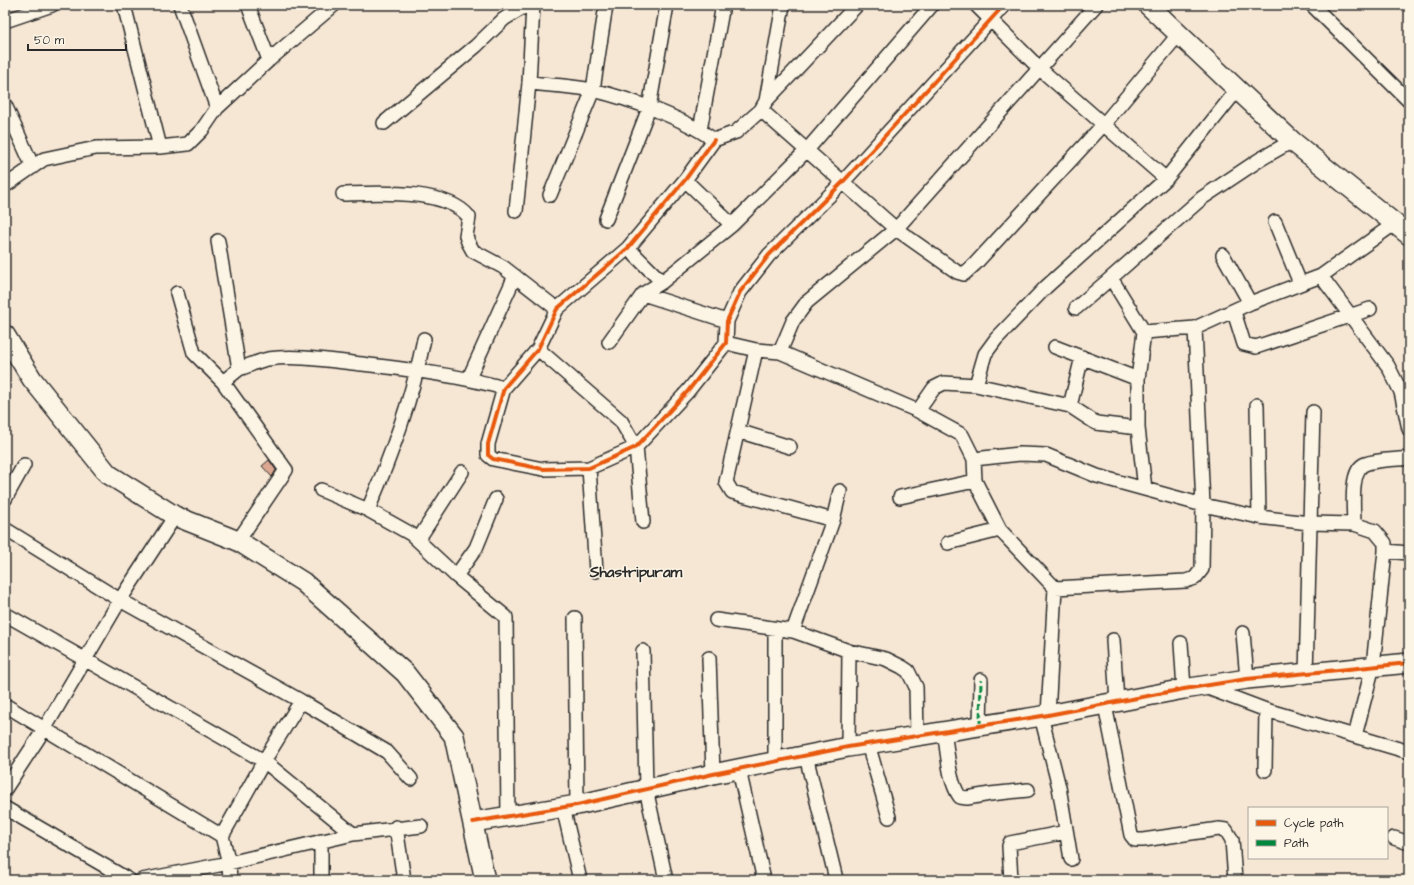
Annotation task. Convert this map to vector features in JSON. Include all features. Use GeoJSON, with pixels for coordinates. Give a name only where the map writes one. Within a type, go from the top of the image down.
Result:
{"type":"FeatureCollection","features":[{"type":"Feature","properties":{"kind":"street"},"geometry":{"type":"LineString","coordinates":[[5,21],[52,5]]}},
{"type":"Feature","properties":{"kind":"street"},"geometry":{"type":"LineString","coordinates":[[124,5],[160,148]]}},
{"type":"Feature","properties":{"kind":"street"},"geometry":{"type":"LineString","coordinates":[[180,5],[217,108]]}},
{"type":"Feature","properties":{"kind":"street"},"geometry":{"type":"LineString","coordinates":[[248,5],[269,60]]}},
{"type":"Feature","properties":{"kind":"street"},"geometry":{"type":"LineString","coordinates":[[5,186],[44,159],[96,148],[160,148],[188,144],[202,130],[217,108],[269,60],[334,5]]}},
{"type":"Feature","properties":{"kind":"street"},"geometry":{"type":"LineString","coordinates":[[384,123],[476,46],[504,19],[527,5]]}},
{"type":"Feature","properties":{"kind":"street"},"geometry":{"type":"LineString","coordinates":[[516,211],[529,82],[533,5]]}},
{"type":"Feature","properties":{"kind":"street"},"geometry":{"type":"LineString","coordinates":[[550,195],[593,90],[606,5]]}},
{"type":"Feature","properties":{"kind":"street"},"geometry":{"type":"LineString","coordinates":[[606,219],[649,108],[667,5]]}},
{"type":"Feature","properties":{"kind":"street"},"geometry":{"type":"LineString","coordinates":[[700,130],[723,5]]}},
{"type":"Feature","properties":{"kind":"street"},"geometry":{"type":"LineString","coordinates":[[764,105],[783,5]]}},
{"type":"Feature","properties":{"kind":"street"},"geometry":{"type":"LineString","coordinates":[[857,5],[764,105],[736,132],[714,140],[685,180],[628,248],[557,309],[538,349],[504,388],[488,444],[488,455],[493,459],[543,469],[589,468],[636,447],[688,391],[726,343],[727,321],[740,292],[769,255],[842,183],[1004,5]]}},
{"type":"Feature","properties":{"kind":"street"},"geometry":{"type":"LineString","coordinates":[[609,342],[643,294],[662,282],[732,225],[807,150],[932,5]]}},
{"type":"Feature","properties":{"kind":"street"},"geometry":{"type":"LineString","coordinates":[[976,5],[991,18],[1039,68],[1166,179]]}},
{"type":"Feature","properties":{"kind":"street"},"geometry":{"type":"LineString","coordinates":[[780,352],[793,321],[807,302],[896,229],[1096,5]]}},
{"type":"Feature","properties":{"kind":"street"},"geometry":{"type":"LineString","coordinates":[[1148,5],[1178,35],[1292,141],[1409,236]]}},
{"type":"Feature","properties":{"kind":"street"},"geometry":{"type":"LineString","coordinates":[[1312,5],[1409,102]]}},
{"type":"Feature","properties":{"kind":"street"},"geometry":{"type":"LineString","coordinates":[[764,105],[807,150],[842,183],[896,229],[957,272],[964,274],[975,264],[1104,124],[1178,35]]}},
{"type":"Feature","properties":{"kind":"street"},"geometry":{"type":"LineString","coordinates":[[529,82],[593,90],[649,108],[700,130],[714,140]]}},
{"type":"Feature","properties":{"kind":"street"},"geometry":{"type":"LineString","coordinates":[[976,385],[985,354],[996,339],[1046,287],[1166,179],[1237,90]]}},
{"type":"Feature","properties":{"kind":"street"},"geometry":{"type":"LineString","coordinates":[[5,104],[33,167]]}},
{"type":"Feature","properties":{"kind":"street"},"geometry":{"type":"LineString","coordinates":[[1076,308],[1202,198],[1259,160],[1292,141]]}},
{"type":"Feature","properties":{"kind":"street"},"geometry":{"type":"LineString","coordinates":[[685,180],[732,225]]}},
{"type":"Feature","properties":{"kind":"street"},"geometry":{"type":"LineString","coordinates":[[343,194],[404,193],[448,203],[465,211],[469,217],[466,236],[473,251],[515,276],[557,309]]}},
{"type":"Feature","properties":{"kind":"street"},"geometry":{"type":"LineString","coordinates":[[1276,222],[1300,283]]}},
{"type":"Feature","properties":{"kind":"street"},"geometry":{"type":"LineString","coordinates":[[1144,332],[1195,328],[1234,312],[1250,303],[1321,276],[1394,224]]}},
{"type":"Feature","properties":{"kind":"street"},"geometry":{"type":"LineString","coordinates":[[218,241],[239,369]]}},
{"type":"Feature","properties":{"kind":"street"},"geometry":{"type":"LineString","coordinates":[[628,248],[662,282]]}},
{"type":"Feature","properties":{"kind":"street"},"geometry":{"type":"LineString","coordinates":[[1223,255],[1250,303]]}},
{"type":"Feature","properties":{"kind":"street"},"geometry":{"type":"LineString","coordinates":[[469,378],[515,276]]}},
{"type":"Feature","properties":{"kind":"street"},"geometry":{"type":"LineString","coordinates":[[1321,276],[1388,366],[1401,392],[1409,429]]}},
{"type":"Feature","properties":{"kind":"street"},"geometry":{"type":"LineString","coordinates":[[1111,278],[1144,332],[1138,379],[1138,428],[1145,489]]}},
{"type":"Feature","properties":{"kind":"street"},"geometry":{"type":"LineString","coordinates":[[177,294],[194,353],[223,382],[286,470],[238,541]]}},
{"type":"Feature","properties":{"kind":"street"},"geometry":{"type":"LineString","coordinates":[[643,294],[727,321]]}},
{"type":"Feature","properties":{"kind":"street"},"geometry":{"type":"LineString","coordinates":[[1234,312],[1244,344],[1256,347],[1370,309]]}},
{"type":"Feature","properties":{"kind":"street"},"geometry":{"type":"LineString","coordinates":[[1055,588],[1186,581],[1195,578],[1202,569],[1203,505],[1195,328]]}},
{"type":"Feature","properties":{"kind":"street"},"geometry":{"type":"LineString","coordinates":[[5,335],[11,358],[32,379],[108,474],[175,516],[238,541],[303,582],[405,673],[454,736],[485,880]]}},
{"type":"Feature","properties":{"kind":"street"},"geometry":{"type":"LineString","coordinates":[[368,510],[395,444],[418,370],[424,339]]}},
{"type":"Feature","properties":{"kind":"street"},"geometry":{"type":"LineString","coordinates":[[726,343],[756,350],[780,352],[918,411],[962,435],[974,459],[975,481],[1000,530],[1055,588],[1045,715],[1071,859]]}},
{"type":"Feature","properties":{"kind":"street"},"geometry":{"type":"LineString","coordinates":[[1055,347],[1138,379]]}},
{"type":"Feature","properties":{"kind":"street"},"geometry":{"type":"LineString","coordinates":[[538,349],[621,421],[636,447],[643,522]]}},
{"type":"Feature","properties":{"kind":"street"},"geometry":{"type":"LineString","coordinates":[[756,350],[726,482],[732,492],[743,497],[833,520]]}},
{"type":"Feature","properties":{"kind":"street"},"geometry":{"type":"LineString","coordinates":[[1070,406],[1082,357]]}},
{"type":"Feature","properties":{"kind":"street"},"geometry":{"type":"LineString","coordinates":[[223,382],[239,369],[266,359],[289,358],[418,370],[469,378],[504,388]]}},
{"type":"Feature","properties":{"kind":"street"},"geometry":{"type":"LineString","coordinates":[[918,411],[934,388],[944,383],[976,385],[1070,406],[1096,423],[1138,428]]}},
{"type":"Feature","properties":{"kind":"street"},"geometry":{"type":"LineString","coordinates":[[1257,405],[1259,517]]}},
{"type":"Feature","properties":{"kind":"street"},"geometry":{"type":"LineString","coordinates":[[1306,674],[1313,412]]}},
{"type":"Feature","properties":{"kind":"street"},"geometry":{"type":"LineString","coordinates":[[738,431],[790,447]]}},
{"type":"Feature","properties":{"kind":"street"},"geometry":{"type":"LineString","coordinates":[[974,459],[1020,454],[1046,456],[1098,476],[1203,505],[1259,517],[1310,523],[1354,524],[1375,531],[1385,543],[1385,551],[1373,666],[1355,736]]}},
{"type":"Feature","properties":{"kind":"street"},"geometry":{"type":"LineString","coordinates":[[1354,524],[1354,483],[1358,471],[1364,464],[1409,458]]}},
{"type":"Feature","properties":{"kind":"street"},"geometry":{"type":"LineString","coordinates":[[5,498],[24,465]]}},
{"type":"Feature","properties":{"kind":"street"},"geometry":{"type":"LineString","coordinates":[[589,468],[596,571]]}},
{"type":"Feature","properties":{"kind":"street"},"geometry":{"type":"LineString","coordinates":[[418,540],[462,472]]}},
{"type":"Feature","properties":{"kind":"street"},"geometry":{"type":"LineString","coordinates":[[900,497],[975,481]]}},
{"type":"Feature","properties":{"kind":"street"},"geometry":{"type":"LineString","coordinates":[[321,490],[368,510],[411,534],[456,576],[506,617],[508,818]]}},
{"type":"Feature","properties":{"kind":"street"},"geometry":{"type":"LineString","coordinates":[[793,631],[833,520],[840,491]]}},
{"type":"Feature","properties":{"kind":"street"},"geometry":{"type":"LineString","coordinates":[[456,576],[476,548],[496,499]]}},
{"type":"Feature","properties":{"kind":"street"},"geometry":{"type":"LineString","coordinates":[[5,789],[45,728],[84,659],[120,600],[175,516]]}},
{"type":"Feature","properties":{"kind":"street"},"geometry":{"type":"LineString","coordinates":[[5,529],[120,600],[301,701],[387,752],[411,779]]}},
{"type":"Feature","properties":{"kind":"street"},"geometry":{"type":"LineString","coordinates":[[948,543],[1000,530]]}},
{"type":"Feature","properties":{"kind":"street"},"geometry":{"type":"LineString","coordinates":[[1385,551],[1409,553]]}},
{"type":"Feature","properties":{"kind":"street"},"geometry":{"type":"LineString","coordinates":[[5,614],[264,761],[354,834]]}},
{"type":"Feature","properties":{"kind":"street"},"geometry":{"type":"LineString","coordinates":[[575,618],[570,806],[580,880]]}},
{"type":"Feature","properties":{"kind":"street"},"geometry":{"type":"LineString","coordinates":[[716,620],[776,630],[793,631],[849,651],[886,659],[902,666],[908,672],[916,687],[918,736]]}},
{"type":"Feature","properties":{"kind":"street"},"geometry":{"type":"LineString","coordinates":[[775,762],[776,630]]}},
{"type":"Feature","properties":{"kind":"street"},"geometry":{"type":"LineString","coordinates":[[1243,633],[1247,679]]}},
{"type":"Feature","properties":{"kind":"street"},"geometry":{"type":"LineString","coordinates":[[1113,640],[1111,703],[1131,835],[1135,840],[1143,840],[1219,829],[1226,830],[1232,840],[1235,880]]}},
{"type":"Feature","properties":{"kind":"street"},"geometry":{"type":"LineString","coordinates":[[1181,642],[1184,689]]}},
{"type":"Feature","properties":{"kind":"street"},"geometry":{"type":"LineString","coordinates":[[643,651],[646,789],[666,880]]}},
{"type":"Feature","properties":{"kind":"street"},"geometry":{"type":"LineString","coordinates":[[848,747],[849,651]]}},
{"type":"Feature","properties":{"kind":"street"},"geometry":{"type":"LineString","coordinates":[[709,658],[713,774]]}},
{"type":"Feature","properties":{"kind":"street"},"geometry":{"type":"LineString","coordinates":[[473,822],[508,818],[570,806],[713,774],[848,747],[1045,715],[1184,689],[1247,679],[1409,662]]}},
{"type":"Feature","properties":{"kind":"street"},"geometry":{"type":"LineString","coordinates":[[980,726],[981,680]]}},
{"type":"Feature","properties":{"kind":"street"},"geometry":{"type":"LineString","coordinates":[[1203,686],[1266,710],[1409,752]]}},
{"type":"Feature","properties":{"kind":"street"},"geometry":{"type":"LineString","coordinates":[[222,836],[264,761],[301,701]]}},
{"type":"Feature","properties":{"kind":"street"},"geometry":{"type":"LineString","coordinates":[[5,705],[222,836],[229,862],[230,880]]}},
{"type":"Feature","properties":{"kind":"street"},"geometry":{"type":"LineString","coordinates":[[1265,770],[1266,710]]}},
{"type":"Feature","properties":{"kind":"street"},"geometry":{"type":"LineString","coordinates":[[944,732],[956,792],[960,797],[967,798],[1028,790]]}},
{"type":"Feature","properties":{"kind":"street"},"geometry":{"type":"LineString","coordinates":[[868,744],[889,817]]}},
{"type":"Feature","properties":{"kind":"street"},"geometry":{"type":"LineString","coordinates":[[806,756],[836,879]]}},
{"type":"Feature","properties":{"kind":"street"},"geometry":{"type":"LineString","coordinates":[[739,770],[764,880]]}},
{"type":"Feature","properties":{"kind":"street"},"geometry":{"type":"LineString","coordinates":[[5,808],[129,880]]}},
{"type":"Feature","properties":{"kind":"street"},"geometry":{"type":"LineString","coordinates":[[142,880],[354,834],[396,827],[421,826]]}},
{"type":"Feature","properties":{"kind":"street"},"geometry":{"type":"LineString","coordinates":[[396,827],[404,880]]}},
{"type":"Feature","properties":{"kind":"street"},"geometry":{"type":"LineString","coordinates":[[1011,880],[1010,843],[1066,832]]}},
{"type":"Feature","properties":{"kind":"street"},"geometry":{"type":"LineString","coordinates":[[1394,838],[1409,843]]}},
{"type":"Feature","properties":{"kind":"street"},"geometry":{"type":"LineString","coordinates":[[321,841],[321,880]]}},
{"type":"Feature","properties":{"kind":"building"},"geometry":{"type":"Polygon","coordinates":[[[269,460],[276,470],[272,477],[262,466],[269,460]]]}},
{"type":"Feature","properties":{"kind":"marked path"},"geometry":{"type":"LineString","coordinates":[[980,726],[981,680]]}},
{"type":"Feature","properties":{"kind":"cycle path"},"geometry":{"type":"LineString","coordinates":[[714,140],[685,180],[628,248],[557,309],[538,349],[504,388],[488,444],[488,455],[493,459],[543,469],[589,468],[636,447],[688,391],[726,343],[727,321],[740,292],[769,255],[842,183],[1004,5]]}},
{"type":"Feature","properties":{"kind":"cycle path"},"geometry":{"type":"LineString","coordinates":[[473,822],[577,805],[713,774],[848,747],[1048,715],[1184,689],[1247,679],[1409,663]]}},
{"type":"Feature","properties":{"kind":"district","name":"Shastripuram"},"geometry":{"type":"Point","coordinates":[636,572]}}]}
